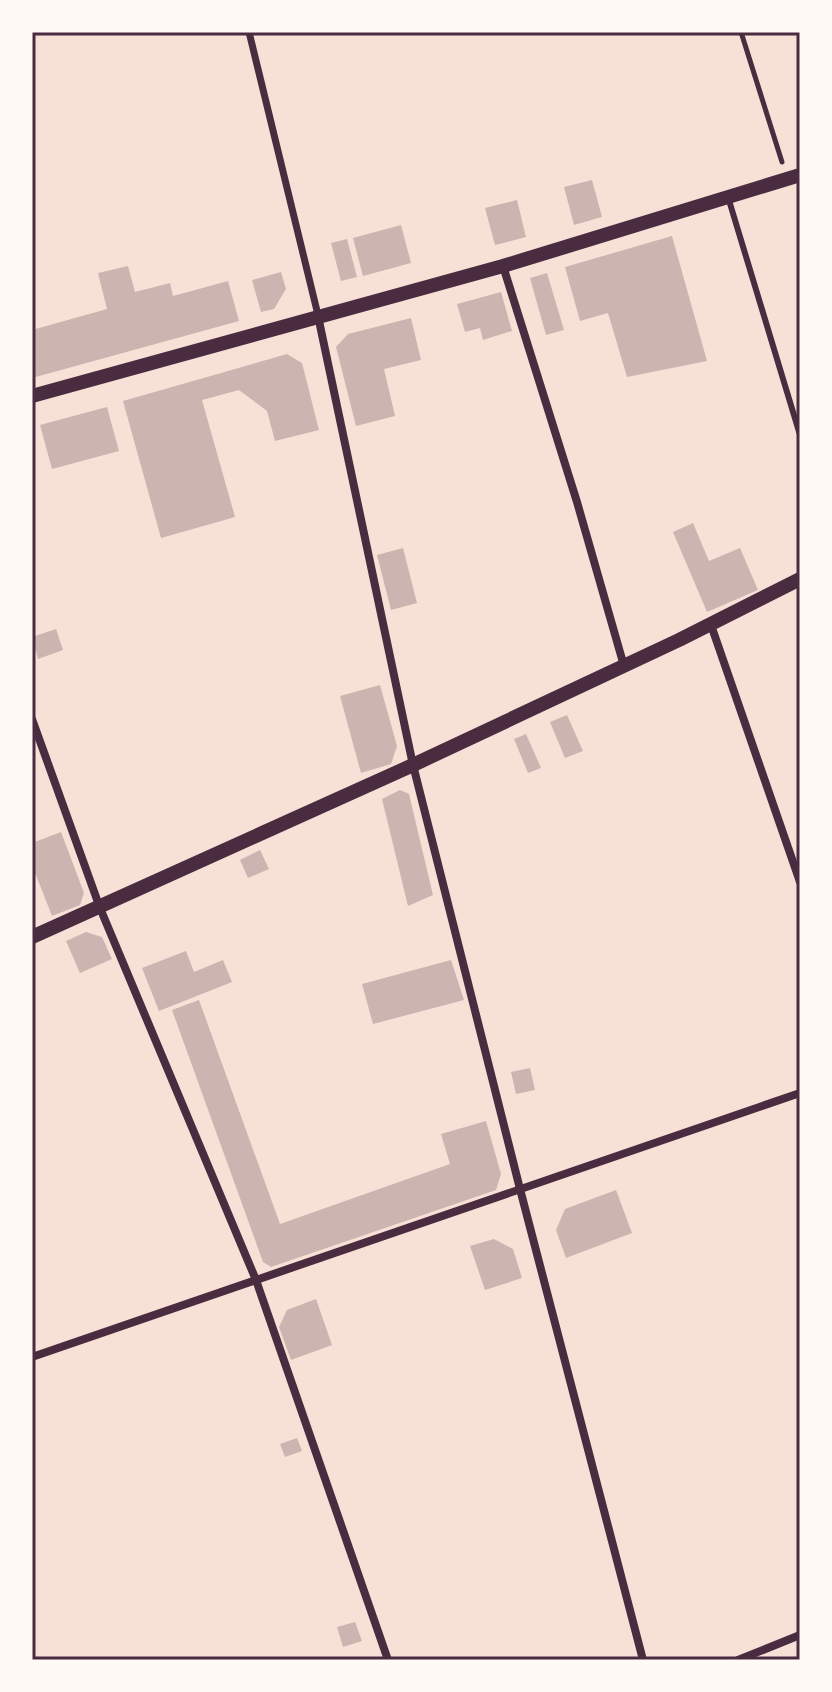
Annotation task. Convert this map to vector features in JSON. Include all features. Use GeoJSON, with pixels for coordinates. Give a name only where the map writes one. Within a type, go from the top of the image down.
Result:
{"type":"FeatureCollection","features":[{"type":"Feature","properties":{"kind":"street"},"geometry":{"type":"LineString","coordinates":[[249,32],[318,315],[413,765],[643,1660]]}},
{"type":"Feature","properties":{"kind":"street"},"geometry":{"type":"LineString","coordinates":[[32,396],[503,266],[794,176]]}},
{"type":"Feature","properties":{"kind":"street"},"geometry":{"type":"LineString","coordinates":[[503,266],[577,502],[624,666]]}},
{"type":"Feature","properties":{"kind":"street"},"geometry":{"type":"LineString","coordinates":[[32,937],[413,765],[711,625],[800,579]]}},
{"type":"Feature","properties":{"kind":"street"},"geometry":{"type":"LineString","coordinates":[[711,625],[800,882]]}},
{"type":"Feature","properties":{"kind":"street"},"geometry":{"type":"LineString","coordinates":[[32,719],[100,908],[256,1280],[388,1660]]}},
{"type":"Feature","properties":{"kind":"street"},"geometry":{"type":"LineString","coordinates":[[32,1357],[800,1093]]}},
{"type":"Feature","properties":{"kind":"street"},"geometry":{"type":"LineString","coordinates":[[738,1660],[800,1635]]}},
{"type":"Feature","properties":{"kind":"lane"},"geometry":{"type":"LineString","coordinates":[[728,196],[800,435]]}},
{"type":"Feature","properties":{"kind":"path"},"geometry":{"type":"LineString","coordinates":[[741,32],[794,176]]}},
{"type":"Feature","properties":{"kind":"building"},"geometry":{"type":"Polygon","coordinates":[[[592,180],[602,217],[574,225],[564,187],[592,180]]]}},
{"type":"Feature","properties":{"kind":"building"},"geometry":{"type":"Polygon","coordinates":[[[517,200],[526,237],[495,245],[485,208],[517,200]]]}},
{"type":"Feature","properties":{"kind":"building"},"geometry":{"type":"Polygon","coordinates":[[[401,225],[411,263],[363,276],[353,238],[401,225]]]}},
{"type":"Feature","properties":{"kind":"building"},"geometry":{"type":"Polygon","coordinates":[[[672,236],[707,361],[627,377],[608,313],[580,321],[565,267],[672,236]]]}},
{"type":"Feature","properties":{"kind":"building"},"geometry":{"type":"Polygon","coordinates":[[[347,239],[357,277],[341,281],[331,243],[347,239]]]}},
{"type":"Feature","properties":{"kind":"building"},"geometry":{"type":"Polygon","coordinates":[[[128,266],[135,292],[170,283],[173,296],[228,281],[239,321],[32,378],[32,330],[107,309],[98,273],[128,266]]]}},
{"type":"Feature","properties":{"kind":"building"},"geometry":{"type":"Polygon","coordinates":[[[281,272],[286,289],[274,309],[261,312],[252,280],[281,272]]]}},
{"type":"Feature","properties":{"kind":"building"},"geometry":{"type":"Polygon","coordinates":[[[547,273],[564,330],[546,335],[530,278],[547,273]]]}},
{"type":"Feature","properties":{"kind":"building"},"geometry":{"type":"Polygon","coordinates":[[[501,292],[512,331],[483,340],[480,328],[465,332],[457,304],[501,292]]]}},
{"type":"Feature","properties":{"kind":"building"},"geometry":{"type":"Polygon","coordinates":[[[411,318],[421,360],[384,369],[395,416],[356,426],[336,347],[348,334],[411,318]]]}},
{"type":"Feature","properties":{"kind":"building"},"geometry":{"type":"Polygon","coordinates":[[[287,354],[302,363],[319,430],[275,441],[267,411],[239,390],[202,400],[235,517],[161,538],[123,401],[287,354]]]}},
{"type":"Feature","properties":{"kind":"building"},"geometry":{"type":"Polygon","coordinates":[[[107,407],[119,451],[52,469],[40,425],[107,407]]]}},
{"type":"Feature","properties":{"kind":"building"},"geometry":{"type":"Polygon","coordinates":[[[693,523],[709,561],[740,548],[758,590],[707,612],[673,532],[693,523]]]}},
{"type":"Feature","properties":{"kind":"building"},"geometry":{"type":"Polygon","coordinates":[[[403,548],[417,603],[391,610],[377,555],[403,548]]]}},
{"type":"Feature","properties":{"kind":"building"},"geometry":{"type":"Polygon","coordinates":[[[56,629],[63,650],[38,659],[32,637],[56,629]]]}},
{"type":"Feature","properties":{"kind":"building"},"geometry":{"type":"Polygon","coordinates":[[[380,685],[397,746],[391,764],[361,773],[340,696],[380,685]]]}},
{"type":"Feature","properties":{"kind":"building"},"geometry":{"type":"Polygon","coordinates":[[[567,715],[583,751],[565,758],[550,722],[567,715]]]}},
{"type":"Feature","properties":{"kind":"building"},"geometry":{"type":"Polygon","coordinates":[[[526,734],[541,768],[528,773],[514,739],[526,734]]]}},
{"type":"Feature","properties":{"kind":"building"},"geometry":{"type":"Polygon","coordinates":[[[400,790],[409,794],[433,895],[408,906],[382,799],[400,790]]]}},
{"type":"Feature","properties":{"kind":"building"},"geometry":{"type":"Polygon","coordinates":[[[61,832],[84,893],[80,905],[52,916],[32,865],[32,843],[61,832]]]}},
{"type":"Feature","properties":{"kind":"building"},"geometry":{"type":"Polygon","coordinates":[[[260,850],[269,869],[248,878],[240,860],[260,850]]]}},
{"type":"Feature","properties":{"kind":"building"},"geometry":{"type":"Polygon","coordinates":[[[86,932],[102,937],[112,959],[80,973],[66,941],[86,932]]]}},
{"type":"Feature","properties":{"kind":"building"},"geometry":{"type":"Polygon","coordinates":[[[186,951],[194,972],[223,960],[232,982],[159,1011],[142,968],[186,951]]]}},
{"type":"Feature","properties":{"kind":"building"},"geometry":{"type":"Polygon","coordinates":[[[451,960],[464,1000],[373,1024],[362,984],[451,960]]]}},
{"type":"Feature","properties":{"kind":"building"},"geometry":{"type":"Polygon","coordinates":[[[199,1000],[280,1224],[450,1164],[441,1134],[486,1121],[501,1174],[496,1190],[271,1267],[263,1262],[172,1010],[199,1000]]]}},
{"type":"Feature","properties":{"kind":"building"},"geometry":{"type":"Polygon","coordinates":[[[530,1068],[535,1090],[516,1094],[511,1072],[530,1068]]]}},
{"type":"Feature","properties":{"kind":"building"},"geometry":{"type":"Polygon","coordinates":[[[616,1190],[632,1233],[566,1258],[556,1230],[565,1209],[616,1190]]]}},
{"type":"Feature","properties":{"kind":"building"},"geometry":{"type":"Polygon","coordinates":[[[494,1239],[513,1249],[522,1278],[485,1290],[470,1246],[494,1239]]]}},
{"type":"Feature","properties":{"kind":"building"},"geometry":{"type":"Polygon","coordinates":[[[316,1299],[332,1345],[291,1360],[279,1327],[287,1310],[316,1299]]]}},
{"type":"Feature","properties":{"kind":"building"},"geometry":{"type":"Polygon","coordinates":[[[297,1438],[302,1451],[285,1457],[280,1444],[297,1438]]]}},
{"type":"Feature","properties":{"kind":"building"},"geometry":{"type":"Polygon","coordinates":[[[355,1622],[362,1641],[343,1647],[337,1627],[355,1622]]]}}]}
